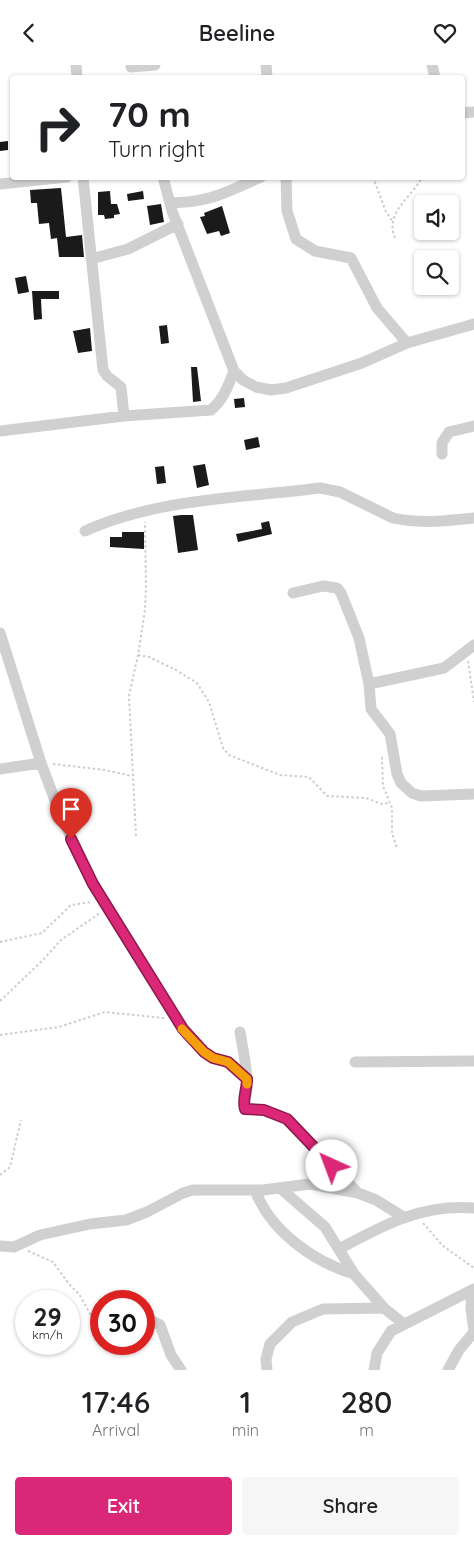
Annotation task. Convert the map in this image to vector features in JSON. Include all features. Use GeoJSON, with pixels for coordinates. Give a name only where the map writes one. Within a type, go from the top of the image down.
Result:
{"type":"FeatureCollection","features":[{"type":"Feature","properties":{"kind":"street"},"geometry":{"type":"LineString","coordinates":[[132,70],[155,65]]}},
{"type":"Feature","properties":{"kind":"street"},"geometry":{"type":"LineString","coordinates":[[0,184],[38,180]]}},
{"type":"Feature","properties":{"kind":"street"},"geometry":{"type":"LineString","coordinates":[[83,180],[103,370],[107,376],[121,387],[124,416]]}},
{"type":"Feature","properties":{"kind":"street"},"geometry":{"type":"LineString","coordinates":[[164,180],[170,203],[234,371],[243,380],[256,387],[272,390],[286,387],[362,363],[407,343],[474,324]]}},
{"type":"Feature","properties":{"kind":"street"},"geometry":{"type":"LineString","coordinates":[[170,203],[198,202],[216,198],[255,180]]}},
{"type":"Feature","properties":{"kind":"street"},"geometry":{"type":"LineString","coordinates":[[286,180],[287,211],[296,239],[315,251],[351,258],[377,307],[407,343]]}},
{"type":"Feature","properties":{"kind":"street"},"geometry":{"type":"LineString","coordinates":[[91,259],[128,249],[178,224]]}},
{"type":"Feature","properties":{"kind":"street"},"geometry":{"type":"LineString","coordinates":[[0,431],[124,416],[211,410],[227,391],[234,371]]}},
{"type":"Feature","properties":{"kind":"street"},"geometry":{"type":"LineString","coordinates":[[442,454],[442,443],[449,432],[474,426]]}},
{"type":"Feature","properties":{"kind":"street"},"geometry":{"type":"LineString","coordinates":[[85,531],[113,518],[144,509],[320,488],[340,492],[393,519],[431,522],[474,518]]}},
{"type":"Feature","properties":{"kind":"street"},"geometry":{"type":"LineString","coordinates":[[293,593],[331,586],[342,593],[359,638],[369,684],[371,709],[390,734],[397,774],[407,789],[421,796],[474,794]]}},
{"type":"Feature","properties":{"kind":"street"},"geometry":{"type":"LineString","coordinates":[[0,633],[41,763],[78,854],[177,1020],[204,1052],[213,1058],[228,1062],[247,1079]]}},
{"type":"Feature","properties":{"kind":"street"},"geometry":{"type":"LineString","coordinates":[[369,684],[433,672],[455,661],[474,645]]}},
{"type":"Feature","properties":{"kind":"street"},"geometry":{"type":"LineString","coordinates":[[0,769],[41,763]]}},
{"type":"Feature","properties":{"kind":"street"},"geometry":{"type":"LineString","coordinates":[[240,1032],[247,1079],[247,1090],[243,1102],[245,1109],[264,1110],[287,1119],[358,1193]]}},
{"type":"Feature","properties":{"kind":"street"},"geometry":{"type":"LineString","coordinates":[[355,1062],[474,1061]]}},
{"type":"Feature","properties":{"kind":"street"},"geometry":{"type":"LineString","coordinates":[[0,1246],[14,1247],[40,1235],[90,1224],[132,1219],[192,1190],[255,1190],[310,1184],[358,1193],[409,1216]]}},
{"type":"Feature","properties":{"kind":"street"},"geometry":{"type":"LineString","coordinates":[[280,1188],[325,1227],[354,1274],[384,1308],[404,1324]]}},
{"type":"Feature","properties":{"kind":"street"},"geometry":{"type":"LineString","coordinates":[[255,1190],[260,1206],[276,1225],[316,1257],[334,1268],[354,1274]]}},
{"type":"Feature","properties":{"kind":"street"},"geometry":{"type":"LineString","coordinates":[[339,1249],[378,1227],[409,1216],[447,1207],[474,1208]]}},
{"type":"Feature","properties":{"kind":"street"},"geometry":{"type":"LineString","coordinates":[[374,1370],[377,1353],[383,1340],[391,1331],[473,1292]]}},
{"type":"Feature","properties":{"kind":"street"},"geometry":{"type":"LineString","coordinates":[[448,1370],[459,1350],[474,1332],[471,1308],[473,1292]]}},
{"type":"Feature","properties":{"kind":"street"},"geometry":{"type":"LineString","coordinates":[[268,1370],[266,1359],[270,1344],[292,1322],[323,1309],[384,1308]]}},
{"type":"Feature","properties":{"kind":"street"},"geometry":{"type":"LineString","coordinates":[[155,1322],[160,1325],[171,1355],[181,1370]]}},
{"type":"Feature","properties":{"kind":"path"},"geometry":{"type":"LineString","coordinates":[[374,180],[386,212],[393,223],[395,239]]}},
{"type":"Feature","properties":{"kind":"path"},"geometry":{"type":"LineString","coordinates":[[393,223],[400,205],[420,180]]}},
{"type":"Feature","properties":{"kind":"path"},"geometry":{"type":"LineString","coordinates":[[136,837],[129,696],[138,655],[146,588],[144,509]]}},
{"type":"Feature","properties":{"kind":"path"},"geometry":{"type":"LineString","coordinates":[[464,652],[471,672],[474,702]]}},
{"type":"Feature","properties":{"kind":"path"},"geometry":{"type":"LineString","coordinates":[[138,655],[149,657],[176,670],[196,683],[209,701],[222,748],[229,755],[280,775],[309,777],[327,796],[366,798],[382,804],[389,803]]}},
{"type":"Feature","properties":{"kind":"path"},"geometry":{"type":"LineString","coordinates":[[382,755],[383,785],[392,808],[392,833],[397,848]]}},
{"type":"Feature","properties":{"kind":"path"},"geometry":{"type":"LineString","coordinates":[[41,763],[105,770],[133,776]]}},
{"type":"Feature","properties":{"kind":"path"},"geometry":{"type":"LineString","coordinates":[[0,943],[42,933],[71,905],[106,903]]}},
{"type":"Feature","properties":{"kind":"path"},"geometry":{"type":"LineString","coordinates":[[0,1001],[61,940],[106,903]]}},
{"type":"Feature","properties":{"kind":"path"},"geometry":{"type":"LineString","coordinates":[[0,1035],[74,1023],[104,1012],[143,1014],[177,1020]]}},
{"type":"Feature","properties":{"kind":"path"},"geometry":{"type":"LineString","coordinates":[[0,1175],[10,1167],[21,1120]]}},
{"type":"Feature","properties":{"kind":"path"},"geometry":{"type":"LineString","coordinates":[[409,1216],[429,1228],[443,1245],[474,1268]]}},
{"type":"Feature","properties":{"kind":"path"},"geometry":{"type":"LineString","coordinates":[[14,1247],[53,1262],[68,1284],[79,1294],[90,1313]]}},
{"type":"Feature","properties":{"kind":"building"},"geometry":{"type":"Polygon","coordinates":[[[8,141],[8,150],[0,151],[0,142],[8,141]]]}},
{"type":"Feature","properties":{"kind":"building"},"geometry":{"type":"Polygon","coordinates":[[[61,188],[66,237],[82,235],[84,257],[59,257],[57,238],[51,239],[49,223],[39,224],[37,203],[31,203],[30,190],[61,188]]]}},
{"type":"Feature","properties":{"kind":"building"},"geometry":{"type":"Polygon","coordinates":[[[110,191],[111,204],[117,204],[120,214],[114,215],[114,218],[105,219],[104,215],[98,215],[98,192],[110,191]]]}},
{"type":"Feature","properties":{"kind":"building"},"geometry":{"type":"Polygon","coordinates":[[[143,191],[144,199],[128,201],[127,194],[143,191]]]}},
{"type":"Feature","properties":{"kind":"building"},"geometry":{"type":"Polygon","coordinates":[[[161,204],[164,222],[150,225],[147,206],[161,204]]]}},
{"type":"Feature","properties":{"kind":"building"},"geometry":{"type":"Polygon","coordinates":[[[222,206],[230,233],[221,236],[219,231],[207,234],[200,217],[205,216],[204,213],[222,206]]]}},
{"type":"Feature","properties":{"kind":"building"},"geometry":{"type":"Polygon","coordinates":[[[26,276],[29,292],[18,294],[15,278],[26,276]]]}},
{"type":"Feature","properties":{"kind":"building"},"geometry":{"type":"Polygon","coordinates":[[[32,291],[59,291],[59,299],[41,299],[42,319],[34,320],[32,291]]]}},
{"type":"Feature","properties":{"kind":"building"},"geometry":{"type":"Polygon","coordinates":[[[167,325],[169,343],[161,344],[159,326],[167,325]]]}},
{"type":"Feature","properties":{"kind":"building"},"geometry":{"type":"Polygon","coordinates":[[[90,328],[92,351],[78,353],[73,331],[90,328]]]}},
{"type":"Feature","properties":{"kind":"building"},"geometry":{"type":"Polygon","coordinates":[[[191,367],[197,367],[201,401],[193,402],[191,367]]]}},
{"type":"Feature","properties":{"kind":"building"},"geometry":{"type":"Polygon","coordinates":[[[244,398],[245,407],[235,408],[234,399],[244,398]]]}},
{"type":"Feature","properties":{"kind":"building"},"geometry":{"type":"Polygon","coordinates":[[[258,437],[260,447],[246,450],[244,440],[258,437]]]}},
{"type":"Feature","properties":{"kind":"building"},"geometry":{"type":"Polygon","coordinates":[[[205,464],[209,485],[197,488],[193,466],[205,464]]]}},
{"type":"Feature","properties":{"kind":"building"},"geometry":{"type":"Polygon","coordinates":[[[164,466],[166,483],[157,484],[155,467],[164,466]]]}},
{"type":"Feature","properties":{"kind":"building"},"geometry":{"type":"Polygon","coordinates":[[[193,515],[198,550],[178,553],[173,516],[193,515]]]}},
{"type":"Feature","properties":{"kind":"building"},"geometry":{"type":"Polygon","coordinates":[[[269,521],[272,534],[238,542],[236,534],[262,529],[261,523],[269,521]]]}},
{"type":"Feature","properties":{"kind":"building"},"geometry":{"type":"Polygon","coordinates":[[[122,532],[144,532],[144,549],[110,547],[110,537],[122,537],[122,532]]]}},
{"type":"Feature","properties":{"kind":"slow traffic"},"geometry":{"type":"LineString","coordinates":[[182,1029],[209,1056],[228,1062],[247,1079],[247,1084]]}},
{"type":"Feature","properties":{"kind":"route"},"geometry":{"type":"LineString","coordinates":[[71,839],[93,884],[153,984],[183,1029],[209,1056],[228,1062],[247,1079],[247,1093],[243,1102],[245,1109],[249,1111],[264,1110],[287,1119],[332,1166]]}}]}
